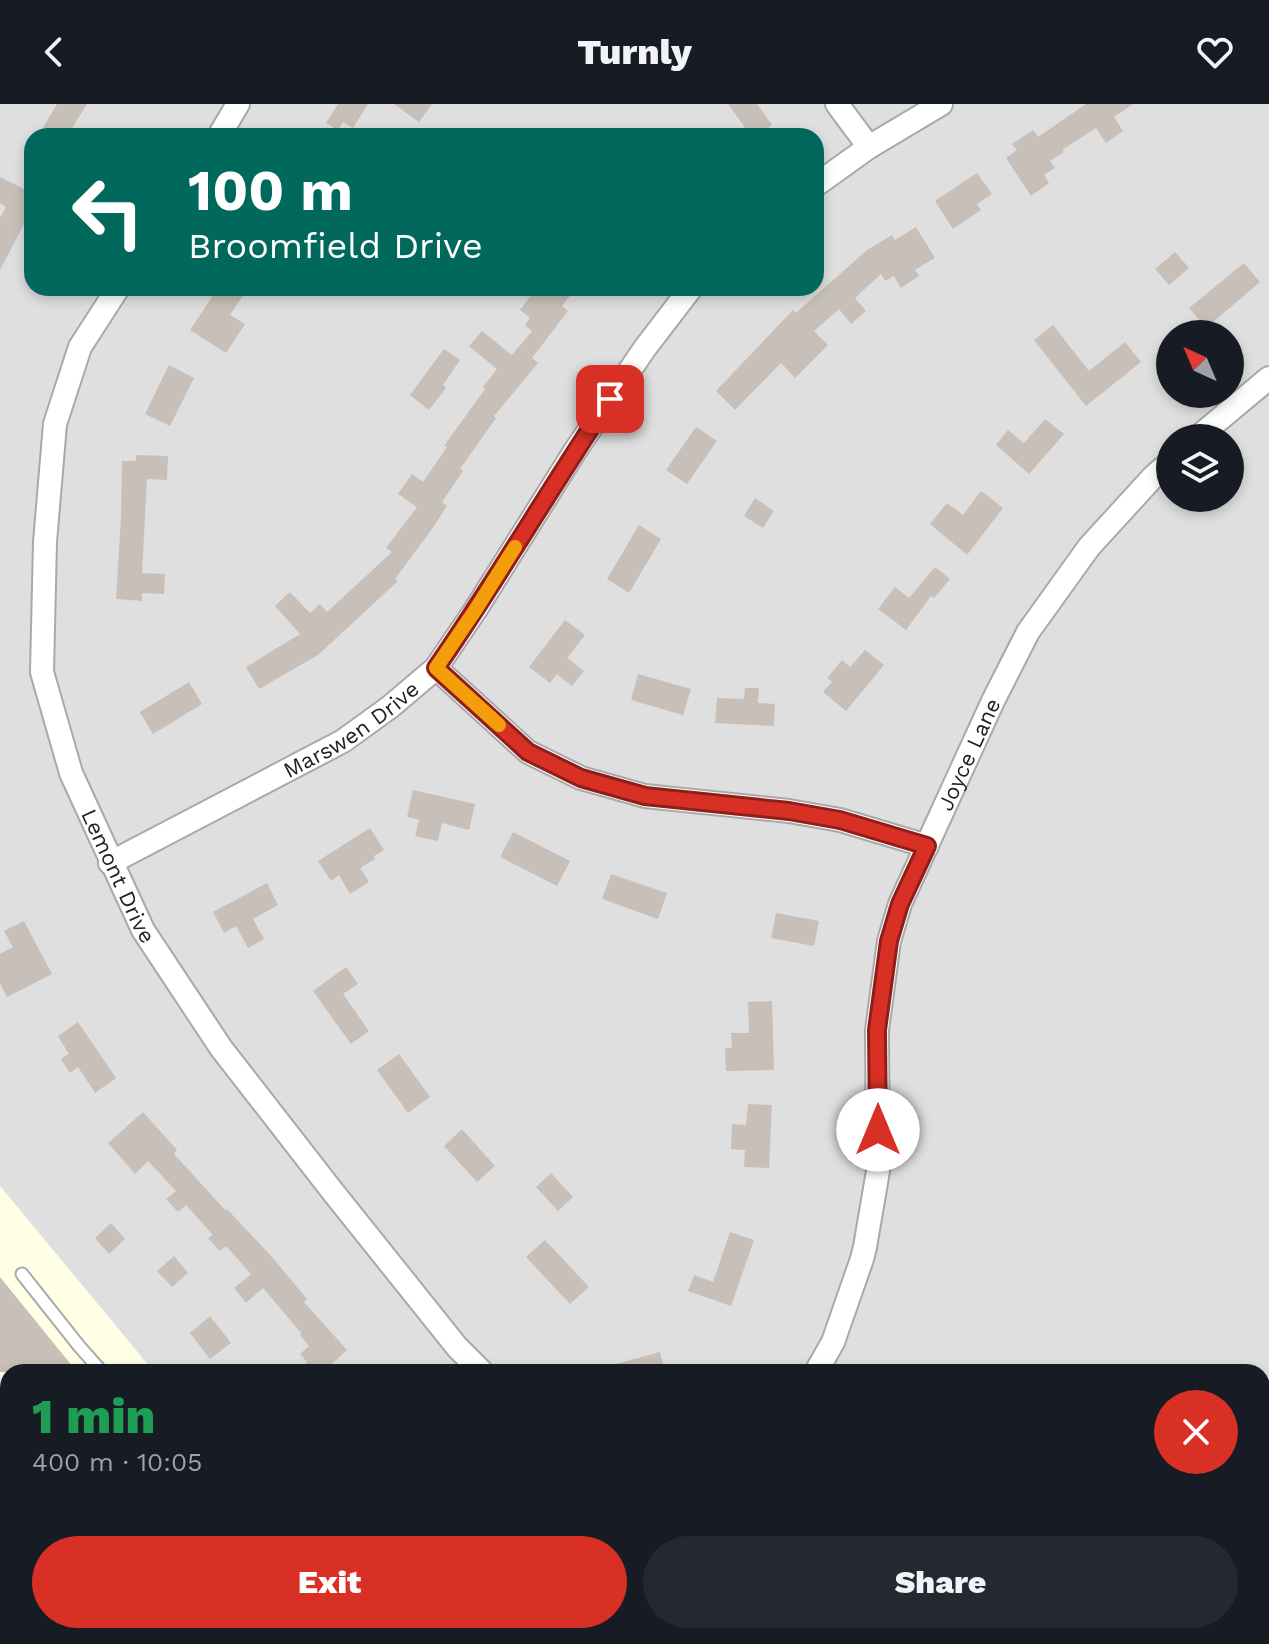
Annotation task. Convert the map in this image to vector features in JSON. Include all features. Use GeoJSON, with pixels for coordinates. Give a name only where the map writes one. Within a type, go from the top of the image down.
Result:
{"type":"FeatureCollection","features":[{"type":"Feature","properties":{"kind":"street"},"geometry":{"type":"LineString","coordinates":[[224,128],[238,104]]}},
{"type":"Feature","properties":{"kind":"street"},"geometry":{"type":"LineString","coordinates":[[837,104],[869,147]]}},
{"type":"Feature","properties":{"kind":"street"},"geometry":{"type":"LineString","coordinates":[[824,179],[869,147],[941,104]]}},
{"type":"Feature","properties":{"kind":"street","name":"Lemont Drive"},"geometry":{"type":"LineString","coordinates":[[113,296],[80,347],[55,424],[45,542],[42,672],[71,773],[143,930],[221,1048],[457,1347],[474,1364]]}},
{"type":"Feature","properties":{"kind":"street","name":"Marswen Drive"},"geometry":{"type":"LineString","coordinates":[[110,863],[343,741],[436,668],[575,451],[645,348],[685,296]]}},
{"type":"Feature","properties":{"kind":"street"},"geometry":{"type":"LineString","coordinates":[[1214,424],[1269,378]]}},
{"type":"Feature","properties":{"kind":"street","name":"Joyce Lane"},"geometry":{"type":"LineString","coordinates":[[821,1364],[833,1342],[862,1259],[878,1171],[877,1030],[889,941],[900,904],[1028,632],[1089,547],[1156,474]]}},
{"type":"Feature","properties":{"kind":"street"},"geometry":{"type":"LineString","coordinates":[[436,668],[528,752],[581,778],[645,796],[789,811],[840,820],[927,846]]}},
{"type":"Feature","properties":{"kind":"lane"},"geometry":{"type":"LineString","coordinates":[[22,1274],[95,1364]]}},
{"type":"Feature","properties":{"kind":"shaded area"},"geometry":{"type":"Polygon","coordinates":[[[0,104],[1269,104],[1269,1364],[147,1364],[0,1186],[0,104]]]}},
{"type":"Feature","properties":{"kind":"shaded area"},"geometry":{"type":"Polygon","coordinates":[[[0,1186],[147,1364],[0,1364],[0,1186]]]}},
{"type":"Feature","properties":{"kind":"building"},"geometry":{"type":"Polygon","coordinates":[[[57,104],[87,104],[72,128],[43,128],[57,104]]]}},
{"type":"Feature","properties":{"kind":"building"},"geometry":{"type":"Polygon","coordinates":[[[338,104],[368,104],[353,128],[343,122],[339,128],[326,123],[338,104]]]}},
{"type":"Feature","properties":{"kind":"building"},"geometry":{"type":"Polygon","coordinates":[[[394,104],[432,104],[419,122],[394,104]]]}},
{"type":"Feature","properties":{"kind":"building"},"geometry":{"type":"Polygon","coordinates":[[[728,104],[757,104],[772,125],[768,128],[745,128],[728,104]]]}},
{"type":"Feature","properties":{"kind":"building"},"geometry":{"type":"Polygon","coordinates":[[[1086,104],[1133,104],[1114,117],[1123,131],[1106,143],[1096,128],[1062,150],[1064,152],[1050,161],[1055,168],[1044,175],[1049,183],[1031,196],[1006,158],[1017,150],[1012,144],[1033,130],[1038,137],[1086,104]]]}},
{"type":"Feature","properties":{"kind":"building"},"geometry":{"type":"Polygon","coordinates":[[[977,173],[992,194],[977,204],[981,210],[953,229],[935,201],[977,173]]]}},
{"type":"Feature","properties":{"kind":"building"},"geometry":{"type":"Polygon","coordinates":[[[0,177],[24,189],[24,224],[0,270],[0,218],[6,207],[0,203],[0,177]]]}},
{"type":"Feature","properties":{"kind":"building"},"geometry":{"type":"Polygon","coordinates":[[[916,227],[935,258],[915,270],[919,276],[901,288],[894,276],[885,281],[881,274],[855,298],[866,311],[851,324],[839,309],[814,331],[828,345],[795,378],[781,363],[735,410],[716,391],[793,310],[796,313],[815,296],[824,296],[824,288],[867,250],[892,235],[895,240],[916,227]]]}},
{"type":"Feature","properties":{"kind":"building"},"geometry":{"type":"Polygon","coordinates":[[[1175,252],[1189,268],[1169,285],[1155,269],[1175,252]]]}},
{"type":"Feature","properties":{"kind":"building"},"geometry":{"type":"Polygon","coordinates":[[[1244,263],[1260,282],[1215,320],[1199,320],[1189,308],[1244,263]]]}},
{"type":"Feature","properties":{"kind":"building"},"geometry":{"type":"Polygon","coordinates":[[[213,296],[243,296],[230,315],[245,324],[226,353],[190,330],[213,296]]]}},
{"type":"Feature","properties":{"kind":"building"},"geometry":{"type":"Polygon","coordinates":[[[530,296],[570,296],[562,306],[568,311],[532,358],[538,363],[494,416],[496,418],[460,469],[463,471],[442,502],[447,506],[395,579],[398,581],[318,655],[259,689],[246,667],[300,634],[275,606],[290,592],[310,613],[320,604],[327,612],[392,552],[386,548],[417,507],[398,494],[412,474],[423,482],[497,369],[469,346],[482,331],[512,355],[532,331],[525,325],[530,318],[520,310],[530,296]]]}},
{"type":"Feature","properties":{"kind":"building"},"geometry":{"type":"Polygon","coordinates":[[[1053,325],[1089,371],[1125,342],[1141,362],[1086,406],[1034,340],[1053,325]]]}},
{"type":"Feature","properties":{"kind":"building"},"geometry":{"type":"Polygon","coordinates":[[[444,349],[460,360],[443,385],[446,388],[429,410],[410,395],[444,349]]]}},
{"type":"Feature","properties":{"kind":"building"},"geometry":{"type":"Polygon","coordinates":[[[169,365],[194,378],[170,426],[145,414],[169,365]]]}},
{"type":"Feature","properties":{"kind":"building"},"geometry":{"type":"Polygon","coordinates":[[[1045,419],[1064,434],[1029,474],[996,445],[1008,430],[1024,443],[1045,419]]]}},
{"type":"Feature","properties":{"kind":"building"},"geometry":{"type":"Polygon","coordinates":[[[696,427],[717,441],[687,484],[666,470],[696,427]]]}},
{"type":"Feature","properties":{"kind":"building"},"geometry":{"type":"Polygon","coordinates":[[[136,455],[168,456],[167,480],[147,479],[142,573],[165,574],[164,594],[142,593],[142,601],[116,599],[122,461],[136,461],[136,455]]]}},
{"type":"Feature","properties":{"kind":"building"},"geometry":{"type":"Polygon","coordinates":[[[981,491],[1003,508],[967,555],[930,524],[947,503],[963,515],[981,491]]]}},
{"type":"Feature","properties":{"kind":"building"},"geometry":{"type":"Polygon","coordinates":[[[755,498],[774,511],[763,528],[744,516],[755,498]]]}},
{"type":"Feature","properties":{"kind":"building"},"geometry":{"type":"Polygon","coordinates":[[[639,525],[661,539],[629,593],[607,579],[639,525]]]}},
{"type":"Feature","properties":{"kind":"building"},"geometry":{"type":"Polygon","coordinates":[[[935,567],[950,579],[934,598],[931,596],[906,630],[878,609],[895,587],[909,598],[935,567]]]}},
{"type":"Feature","properties":{"kind":"building"},"geometry":{"type":"Polygon","coordinates":[[[565,620],[585,635],[567,658],[584,671],[572,686],[557,674],[550,683],[529,667],[565,620]]]}},
{"type":"Feature","properties":{"kind":"building"},"geometry":{"type":"Polygon","coordinates":[[[865,650],[884,665],[846,711],[823,692],[832,682],[827,678],[842,660],[850,667],[865,650]]]}},
{"type":"Feature","properties":{"kind":"building"},"geometry":{"type":"Polygon","coordinates":[[[638,674],[691,689],[683,715],[631,700],[638,674]]]}},
{"type":"Feature","properties":{"kind":"building"},"geometry":{"type":"Polygon","coordinates":[[[189,682],[202,704],[153,734],[140,712],[189,682]]]}},
{"type":"Feature","properties":{"kind":"building"},"geometry":{"type":"Polygon","coordinates":[[[745,688],[759,688],[758,703],[775,704],[774,726],[715,723],[717,698],[744,699],[745,688]]]}},
{"type":"Feature","properties":{"kind":"building"},"geometry":{"type":"Polygon","coordinates":[[[413,790],[475,804],[469,830],[442,823],[438,841],[415,836],[419,820],[407,817],[413,790]]]}},
{"type":"Feature","properties":{"kind":"building"},"geometry":{"type":"Polygon","coordinates":[[[370,828],[384,850],[360,868],[369,882],[350,894],[339,875],[331,881],[318,861],[370,828]]]}},
{"type":"Feature","properties":{"kind":"building"},"geometry":{"type":"Polygon","coordinates":[[[513,832],[570,861],[557,886],[500,857],[513,832]]]}},
{"type":"Feature","properties":{"kind":"building"},"geometry":{"type":"Polygon","coordinates":[[[611,874],[667,893],[658,919],[602,899],[611,874]]]}},
{"type":"Feature","properties":{"kind":"building"},"geometry":{"type":"Polygon","coordinates":[[[267,883],[278,905],[253,919],[264,939],[248,948],[236,926],[224,933],[213,912],[267,883]]]}},
{"type":"Feature","properties":{"kind":"building"},"geometry":{"type":"Polygon","coordinates":[[[776,913],[819,921],[814,946],[771,938],[776,913]]]}},
{"type":"Feature","properties":{"kind":"building"},"geometry":{"type":"Polygon","coordinates":[[[24,921],[52,974],[7,997],[0,983],[0,954],[13,947],[4,931],[24,921]]]}},
{"type":"Feature","properties":{"kind":"building"},"geometry":{"type":"Polygon","coordinates":[[[346,967],[358,984],[343,994],[369,1031],[351,1044],[313,991],[346,967]]]}},
{"type":"Feature","properties":{"kind":"building"},"geometry":{"type":"Polygon","coordinates":[[[772,1001],[774,1070],[726,1071],[725,1048],[732,1048],[731,1033],[749,1033],[748,1002],[772,1001]]]}},
{"type":"Feature","properties":{"kind":"building"},"geometry":{"type":"Polygon","coordinates":[[[78,1022],[116,1078],[95,1093],[78,1067],[70,1073],[61,1059],[69,1054],[58,1036],[78,1022]]]}},
{"type":"Feature","properties":{"kind":"building"},"geometry":{"type":"Polygon","coordinates":[[[399,1054],[430,1097],[408,1113],[377,1070],[399,1054]]]}},
{"type":"Feature","properties":{"kind":"building"},"geometry":{"type":"Polygon","coordinates":[[[748,1104],[772,1105],[769,1168],[744,1167],[745,1150],[731,1149],[732,1124],[746,1125],[748,1104]]]}},
{"type":"Feature","properties":{"kind":"building"},"geometry":{"type":"Polygon","coordinates":[[[143,1112],[177,1150],[174,1154],[272,1257],[307,1299],[304,1302],[347,1350],[332,1364],[305,1364],[307,1362],[300,1354],[309,1346],[263,1288],[246,1303],[234,1288],[251,1274],[226,1246],[220,1251],[208,1238],[213,1235],[186,1205],[178,1212],[166,1199],[176,1191],[148,1161],[135,1174],[108,1143],[143,1112]]]}},
{"type":"Feature","properties":{"kind":"building"},"geometry":{"type":"Polygon","coordinates":[[[462,1129],[495,1166],[477,1182],[444,1146],[462,1129]]]}},
{"type":"Feature","properties":{"kind":"building"},"geometry":{"type":"Polygon","coordinates":[[[551,1173],[573,1197],[558,1211],[536,1187],[551,1173]]]}},
{"type":"Feature","properties":{"kind":"building"},"geometry":{"type":"Polygon","coordinates":[[[111,1223],[125,1239],[109,1254],[95,1238],[111,1223]]]}},
{"type":"Feature","properties":{"kind":"building"},"geometry":{"type":"Polygon","coordinates":[[[730,1232],[754,1240],[731,1306],[688,1291],[694,1275],[713,1282],[730,1232]]]}},
{"type":"Feature","properties":{"kind":"building"},"geometry":{"type":"Polygon","coordinates":[[[545,1240],[589,1287],[570,1304],[526,1257],[545,1240]]]}},
{"type":"Feature","properties":{"kind":"building"},"geometry":{"type":"Polygon","coordinates":[[[174,1256],[188,1273],[172,1287],[157,1271],[174,1256]]]}},
{"type":"Feature","properties":{"kind":"building"},"geometry":{"type":"Polygon","coordinates":[[[0,1277],[71,1364],[0,1364],[0,1277]]]}},
{"type":"Feature","properties":{"kind":"building"},"geometry":{"type":"Polygon","coordinates":[[[210,1316],[231,1343],[210,1359],[190,1333],[210,1316]]]}},
{"type":"Feature","properties":{"kind":"building"},"geometry":{"type":"Polygon","coordinates":[[[660,1352],[663,1364],[616,1364],[660,1352]]]}},
{"type":"Feature","properties":{"kind":"slow traffic"},"geometry":{"type":"LineString","coordinates":[[499,725],[436,668],[515,547]]}},
{"type":"Feature","properties":{"kind":"route"},"geometry":{"type":"LineString","coordinates":[[610,399],[436,668],[528,752],[581,778],[645,796],[789,811],[840,820],[927,846],[900,904],[889,941],[877,1030],[878,1130]]}}]}
